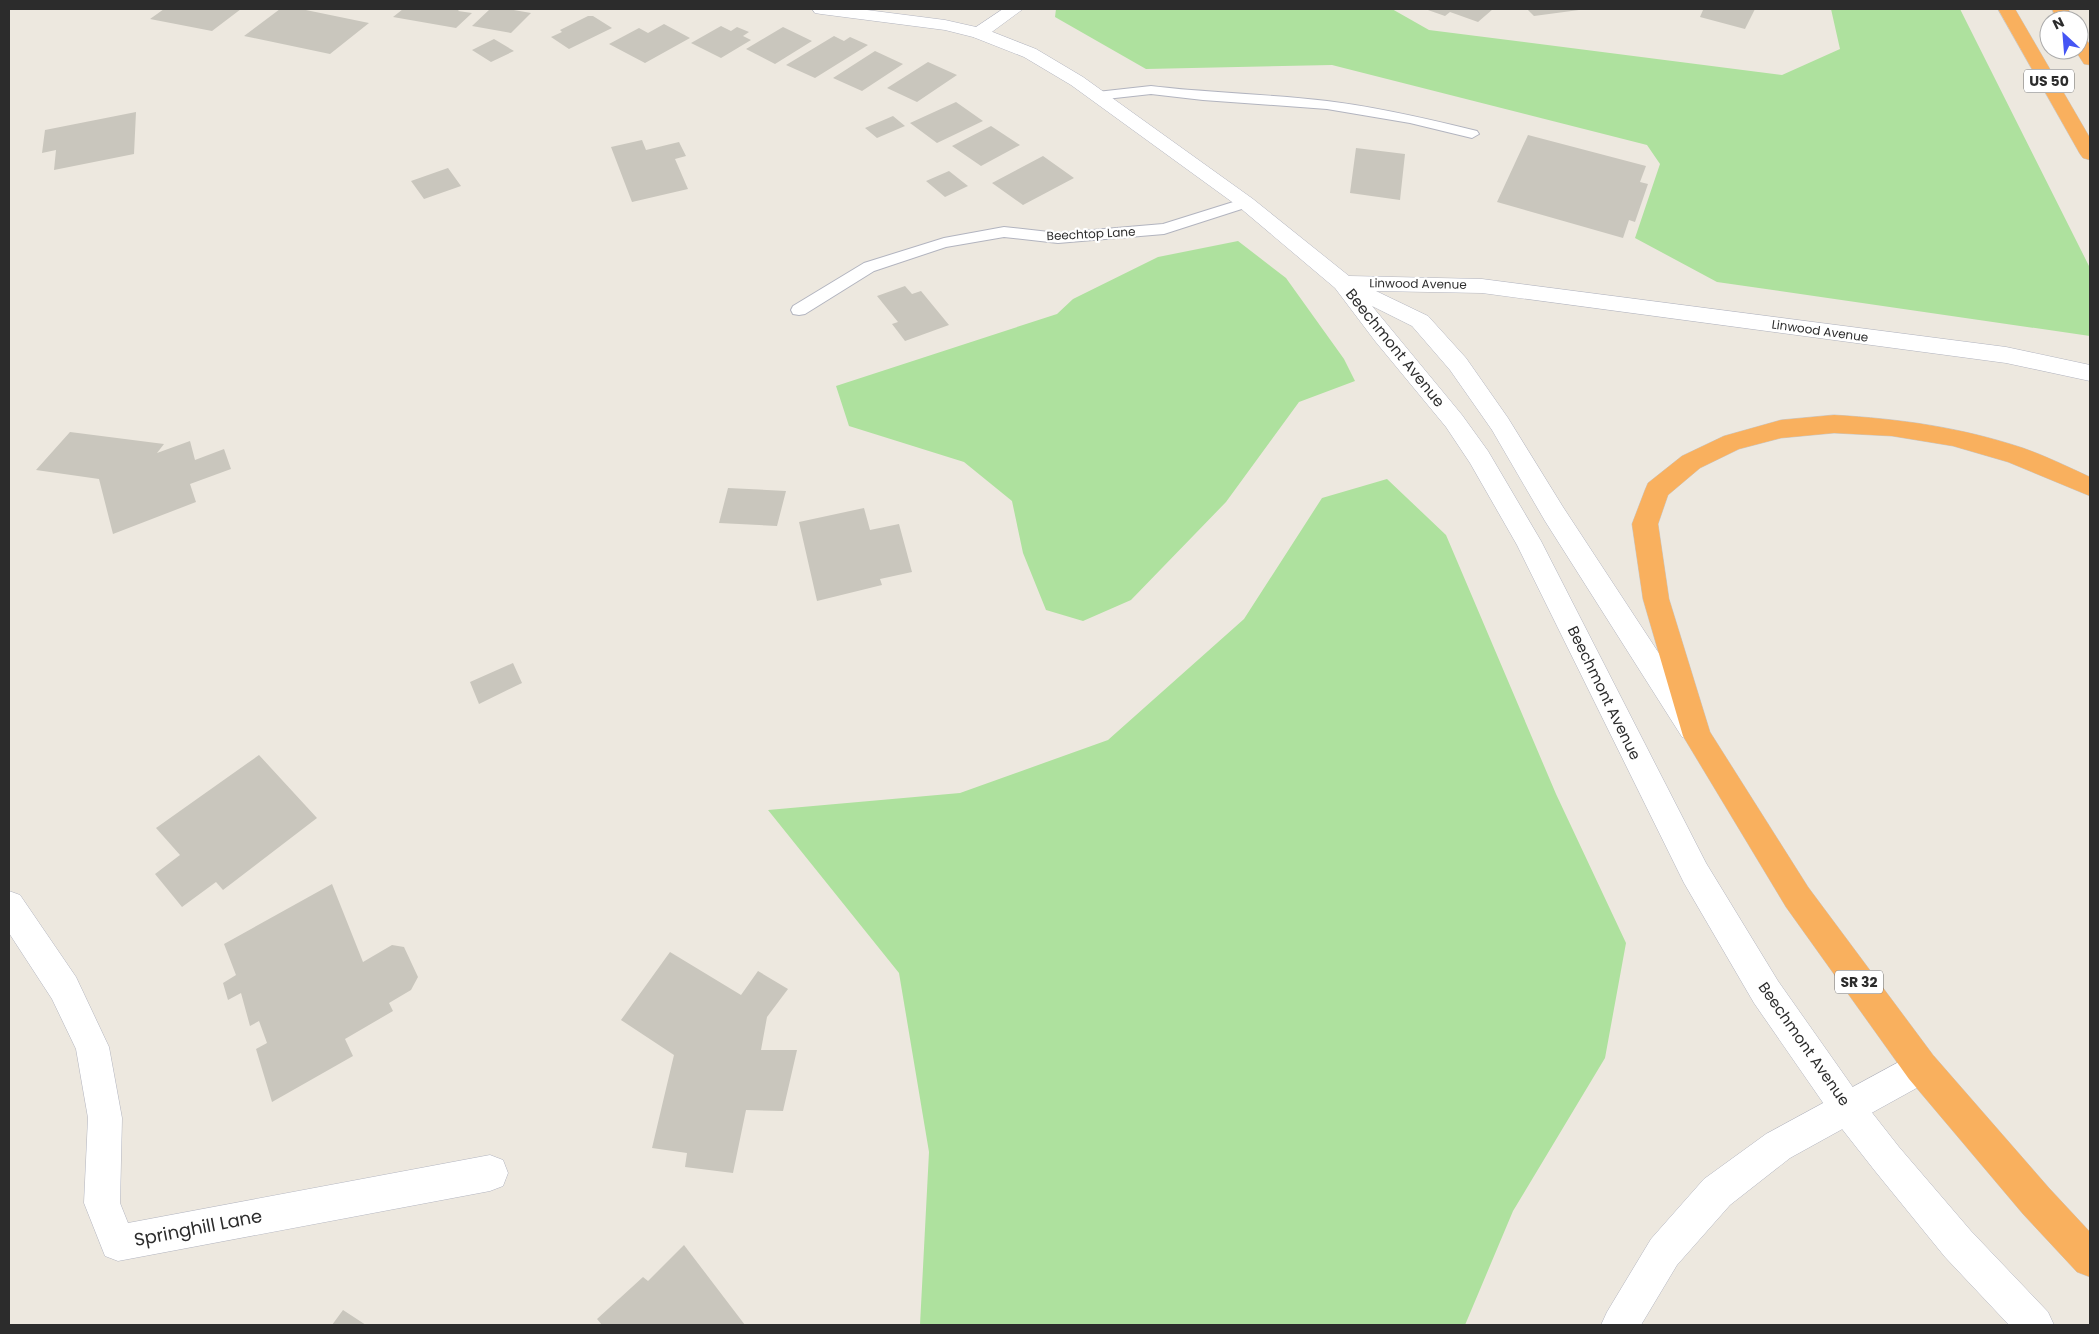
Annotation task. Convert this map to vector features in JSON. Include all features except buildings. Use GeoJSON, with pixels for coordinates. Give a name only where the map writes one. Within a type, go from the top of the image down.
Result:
{"type":"FeatureCollection","features":[{"type":"Feature","properties":{"kind":"highway","name":"US 50"},"geometry":{"type":"LineString","coordinates":[[2006,9],[2090,154]]}},
{"type":"Feature","properties":{"kind":"highway"},"geometry":{"type":"LineString","coordinates":[[1697,736],[1656,600],[1645,524],[1658,490],[1691,462],[1732,442],[1781,429],[1834,424],[1892,427],[1953,437],[2016,456],[2090,487]]}},
{"type":"Feature","properties":{"kind":"highway","name":"Beechmont Avenue"},"geometry":{"type":"LineString","coordinates":[[1697,736],[1797,896],[1921,1067],[2036,1201],[2090,1259]]}},
{"type":"Feature","properties":{"kind":"main road"},"geometry":{"type":"LineString","coordinates":[[820,9],[898,18],[979,32],[1030,53],[1097,96],[1246,203],[1343,283]]}},
{"type":"Feature","properties":{"kind":"main road"},"geometry":{"type":"LineString","coordinates":[[979,32],[1014,9]]}},
{"type":"Feature","properties":{"kind":"main road","name":"Linwood Avenue"},"geometry":{"type":"LineString","coordinates":[[1343,283],[1482,286],[2006,355],[2090,373]]}},
{"type":"Feature","properties":{"kind":"main road","name":"Beechmont Avenue"},"geometry":{"type":"LineString","coordinates":[[1343,283],[1420,321],[1458,364],[1500,424],[1554,514],[1697,736]]}},
{"type":"Feature","properties":{"kind":"main road","name":"Beechmont Avenue"},"geometry":{"type":"LineString","coordinates":[[1343,283],[1383,336],[1454,421],[1479,457],[1528,541],[1695,874],[1766,992],[1887,1160],[1958,1244],[2035,1325]]}},
{"type":"Feature","properties":{"kind":"main road","name":"Springhill Lane"},"geometry":{"type":"LineString","coordinates":[[9,906],[64,988],[92,1047],[105,1118],[102,1203],[118,1243],[490,1173]]}},
{"type":"Feature","properties":{"kind":"main road"},"geometry":{"type":"LineString","coordinates":[[1620,1325],[1664,1252],[1717,1192],[1778,1146],[1921,1067]]}},
{"type":"Feature","properties":{"kind":"lane"},"geometry":{"type":"LineString","coordinates":[[1097,96],[1151,90],[1203,96],[1328,105],[1410,119],[1472,134]]}},
{"type":"Feature","properties":{"kind":"lane","name":"Beechtop Lane"},"geometry":{"type":"LineString","coordinates":[[799,310],[869,267],[944,243],[1004,232],[1058,238],[1164,230],[1246,203]]}},
{"type":"Feature","properties":{"kind":"green space"},"geometry":{"type":"Polygon","coordinates":[[[1056,9],[1392,9],[1429,30],[1782,75],[1840,49],[1831,9],[1960,9],[2090,268],[2090,336],[1717,282],[1635,238],[1660,164],[1647,145],[1332,65],[1146,69],[1055,17],[1056,9]]]}},
{"type":"Feature","properties":{"kind":"green space"},"geometry":{"type":"Polygon","coordinates":[[[1238,241],[1286,278],[1344,359],[1355,381],[1299,402],[1226,502],[1131,600],[1083,621],[1046,610],[1023,553],[1012,501],[964,462],[849,426],[836,386],[1057,314],[1073,299],[1158,257],[1238,241]]]}},
{"type":"Feature","properties":{"kind":"green space"},"geometry":{"type":"Polygon","coordinates":[[[1387,479],[1446,535],[1556,794],[1626,943],[1605,1058],[1513,1211],[1465,1325],[920,1325],[929,1152],[899,973],[768,810],[960,793],[1108,740],[1244,619],[1322,498],[1387,479]]]}}]}
